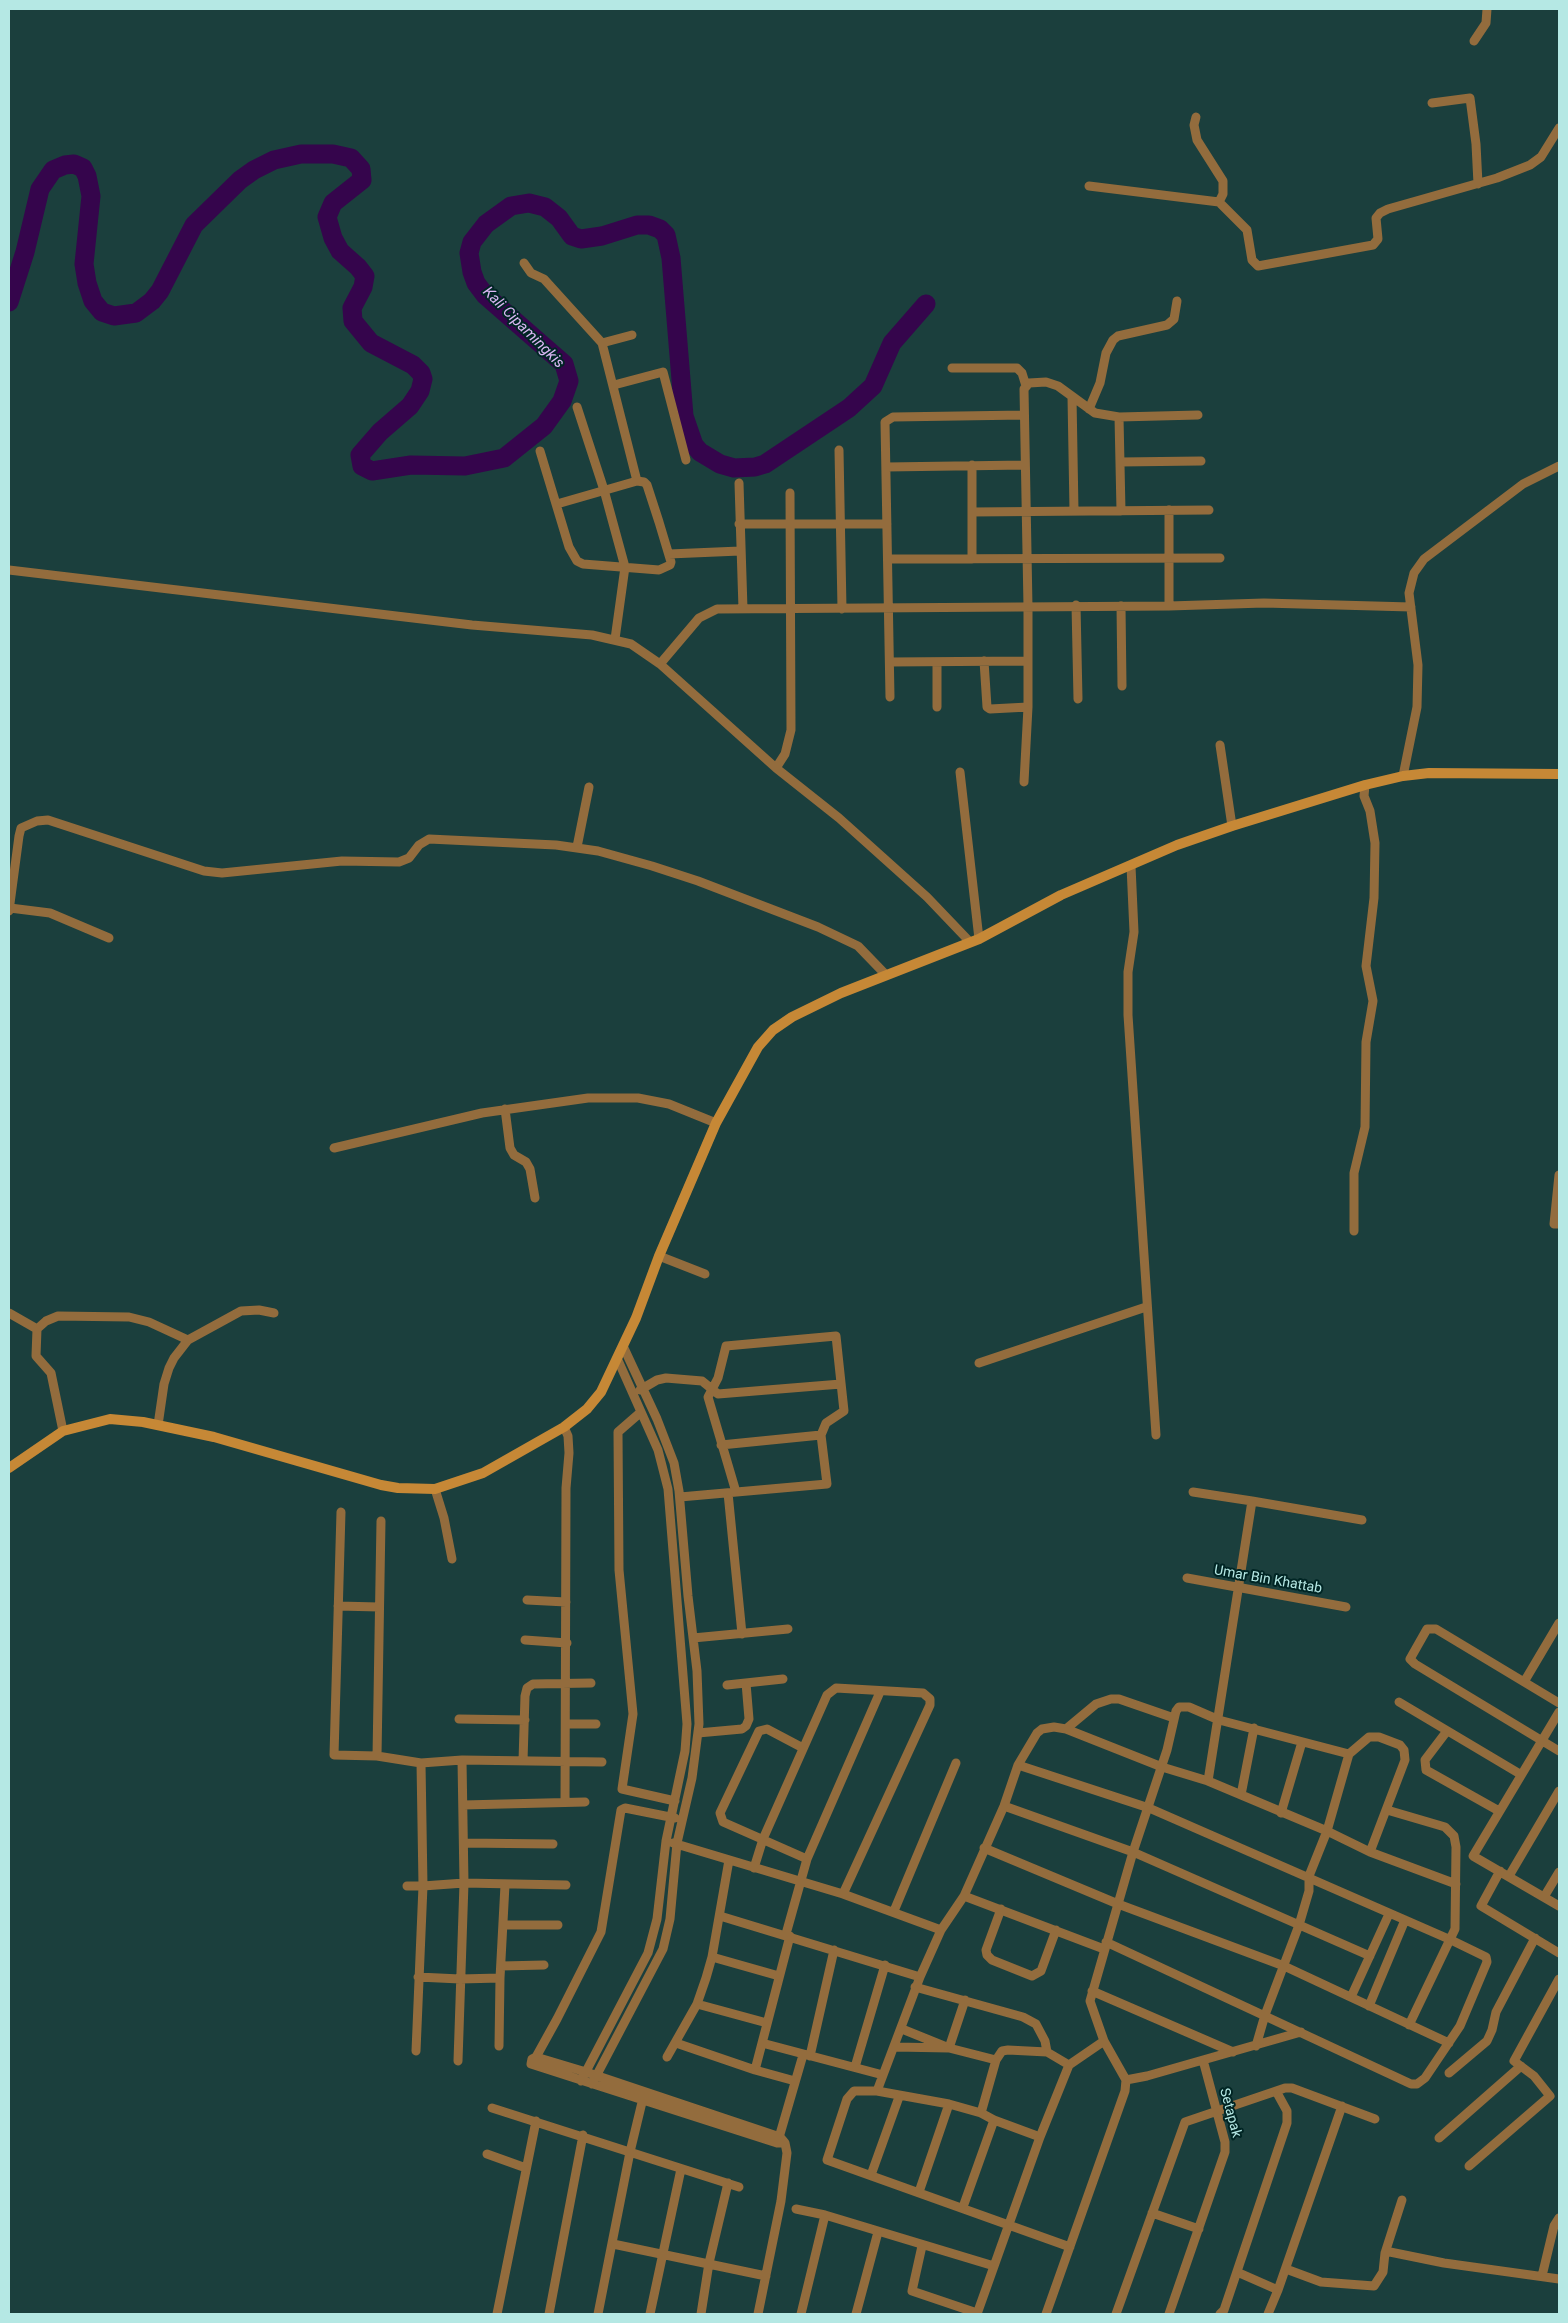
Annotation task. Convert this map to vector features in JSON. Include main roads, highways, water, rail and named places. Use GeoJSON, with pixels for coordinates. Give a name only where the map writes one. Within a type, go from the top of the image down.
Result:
{"type":"FeatureCollection","features":[{"type":"Feature","properties":{"kind":"waterway","name":"Kali Cipamingkis"},"geometry":{"type":"LineString","coordinates":[[9,302],[25,252],[40,189],[53,170],[65,165],[74,164],[83,168],[87,176],[91,196],[84,264],[87,283],[93,301],[102,312],[114,316],[136,313],[152,301],[160,291],[194,225],[240,180],[254,170],[274,160],[301,154],[333,154],[351,158],[361,169],[362,180],[333,203],[327,217],[333,238],[340,251],[365,276],[363,287],[352,308],[353,321],[371,343],[413,365],[421,373],[423,379],[420,391],[410,406],[380,432],[360,455],[362,466],[372,471],[411,465],[465,466],[504,458],[544,426],[562,401],[569,381],[564,364],[485,295],[476,283],[472,272],[469,253],[472,242],[486,224],[511,206],[529,203],[545,207],[559,218],[572,236],[581,239],[602,236],[637,225],[649,225],[660,229],[666,235],[671,258],[684,416],[694,445],[700,452],[720,464],[734,468],[755,467],[765,464],[849,408],[873,386],[892,343],[926,304]]}}]}
